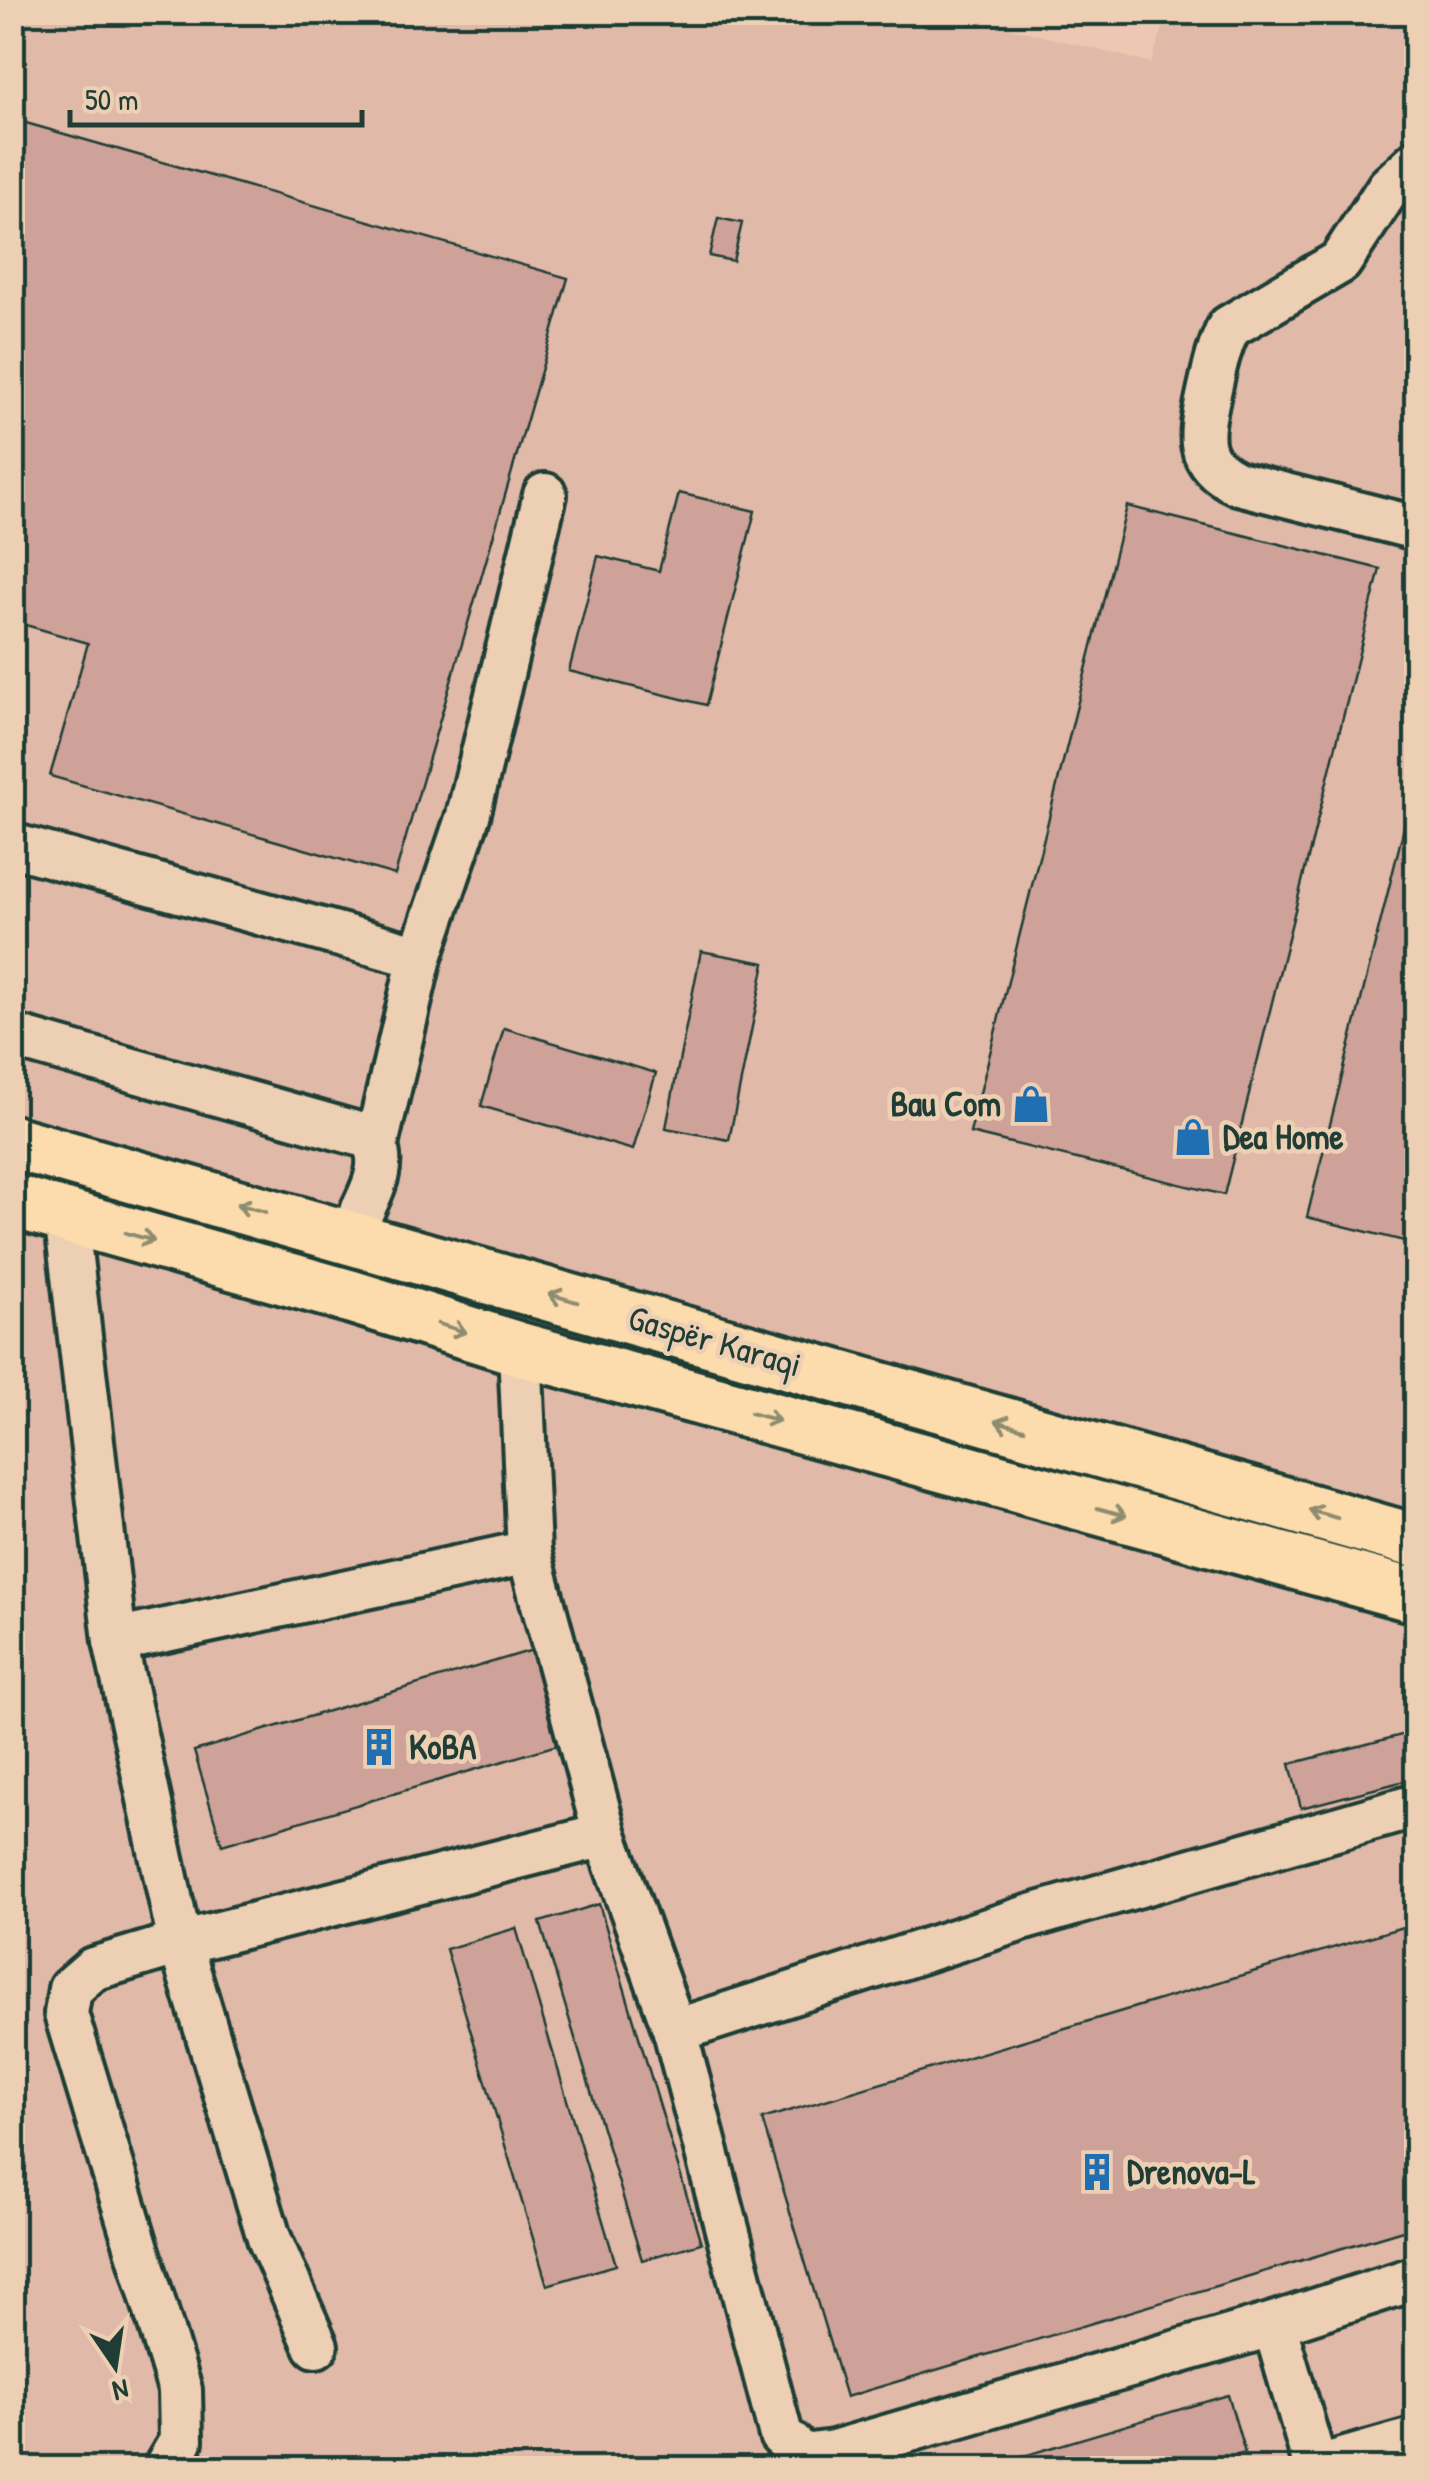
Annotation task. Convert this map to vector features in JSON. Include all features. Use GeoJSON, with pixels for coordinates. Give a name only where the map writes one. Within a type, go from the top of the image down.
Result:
{"type":"FeatureCollection","features":[{"type":"Feature","properties":{"kind":"main road","name":"Gaspër Karaqi"},"geometry":{"type":"LineString","coordinates":[[12,1142],[1416,1541]]}},
{"type":"Feature","properties":{"kind":"main road","name":"Gaspër Karaqi"},"geometry":{"type":"LineString","coordinates":[[12,1201],[520,1349],[1416,1596]]}},
{"type":"Feature","properties":{"kind":"lane"},"geometry":{"type":"LineString","coordinates":[[1416,162],[1389,187],[1340,262],[1229,327],[1220,345],[1202,428],[1202,446],[1222,476],[1238,483],[1416,528]]}},
{"type":"Feature","properties":{"kind":"lane"},"geometry":{"type":"LineString","coordinates":[[350,1236],[380,1165],[376,1144],[420,956],[468,816],[545,495]]}},
{"type":"Feature","properties":{"kind":"lane"},"geometry":{"type":"LineString","coordinates":[[12,844],[420,956]]}},
{"type":"Feature","properties":{"kind":"lane"},"geometry":{"type":"LineString","coordinates":[[12,1036],[359,1132],[376,1144]]}},
{"type":"Feature","properties":{"kind":"lane"},"geometry":{"type":"LineString","coordinates":[[66,1216],[115,1641],[180,1943],[270,2238],[316,2346]]}},
{"type":"Feature","properties":{"kind":"lane"},"geometry":{"type":"LineString","coordinates":[[520,1349],[529,1552],[604,1834],[675,2031],[781,2435],[804,2456],[834,2452],[1274,2324],[1416,2278]]}},
{"type":"Feature","properties":{"kind":"lane"},"geometry":{"type":"LineString","coordinates":[[115,1641],[529,1552]]}},
{"type":"Feature","properties":{"kind":"lane"},"geometry":{"type":"LineString","coordinates":[[675,2031],[1028,1917],[1416,1806]]}},
{"type":"Feature","properties":{"kind":"lane"},"geometry":{"type":"LineString","coordinates":[[165,2468],[181,2440],[180,2390],[66,2014],[70,1988],[93,1969],[180,1943],[604,1834]]}},
{"type":"Feature","properties":{"kind":"lane"},"geometry":{"type":"LineString","coordinates":[[1274,2324],[1316,2468],[1416,2440]]}},
{"type":"Feature","properties":{"kind":"shaded area"},"geometry":{"type":"Polygon","coordinates":[[[946,12],[1151,63],[1168,13],[1416,13],[1416,2468],[13,2468],[12,13],[946,12]]]}},
{"type":"Feature","properties":{"kind":"building"},"geometry":{"type":"Polygon","coordinates":[[[12,119],[568,278],[395,875],[50,776],[88,643],[12,621],[12,119]]]}},
{"type":"Feature","properties":{"kind":"building"},"geometry":{"type":"Polygon","coordinates":[[[718,218],[742,223],[733,261],[709,256],[718,218]]]}},
{"type":"Feature","properties":{"kind":"building"},"geometry":{"type":"Polygon","coordinates":[[[679,493],[755,511],[706,705],[569,671],[598,556],[659,571],[679,493]]]}},
{"type":"Feature","properties":{"kind":"building"},"geometry":{"type":"Polygon","coordinates":[[[1127,506],[1380,569],[1224,1195],[970,1133],[1127,506]]]}},
{"type":"Feature","properties":{"kind":"building"},"geometry":{"type":"Polygon","coordinates":[[[1416,779],[1416,1244],[1307,1217],[1416,779]]]}},
{"type":"Feature","properties":{"kind":"building"},"geometry":{"type":"Polygon","coordinates":[[[701,951],[765,963],[729,1140],[666,1128],[701,951]]]}},
{"type":"Feature","properties":{"kind":"building"},"geometry":{"type":"Polygon","coordinates":[[[504,1028],[656,1073],[633,1150],[481,1106],[504,1028]]]}},
{"type":"Feature","properties":{"kind":"building","name":"KoBA"},"geometry":{"type":"Polygon","coordinates":[[[536,1649],[564,1743],[222,1845],[194,1751],[536,1649]]]}},
{"type":"Feature","properties":{"kind":"building"},"geometry":{"type":"Polygon","coordinates":[[[1413,1732],[1416,1778],[1301,1808],[1290,1764],[1413,1732]]]}},
{"type":"Feature","properties":{"kind":"building"},"geometry":{"type":"Polygon","coordinates":[[[599,1904],[701,2243],[642,2260],[540,1922],[599,1904]]]}},
{"type":"Feature","properties":{"kind":"building","name":"Drenova-L"},"geometry":{"type":"Polygon","coordinates":[[[1416,1923],[1416,2226],[846,2397],[762,2119],[1416,1923]]]}},
{"type":"Feature","properties":{"kind":"building"},"geometry":{"type":"Polygon","coordinates":[[[516,1928],[616,2265],[547,2285],[446,1949],[516,1928]]]}},
{"type":"Feature","properties":{"kind":"building"},"geometry":{"type":"Polygon","coordinates":[[[1228,2395],[1245,2453],[1194,2468],[983,2468],[1228,2395]]]}},
{"type":"Feature","properties":{"kind":"place","name":"Bau Com"},"geometry":{"type":"Point","coordinates":[1031,1104]}},
{"type":"Feature","properties":{"kind":"place","name":"Dea Home"},"geometry":{"type":"Point","coordinates":[1193,1137]}},
{"type":"Feature","properties":{"kind":"place","name":"KoBA"},"geometry":{"type":"Point","coordinates":[379,1747]}},
{"type":"Feature","properties":{"kind":"place","name":"Drenova-L"},"geometry":{"type":"Point","coordinates":[1097,2172]}}]}
